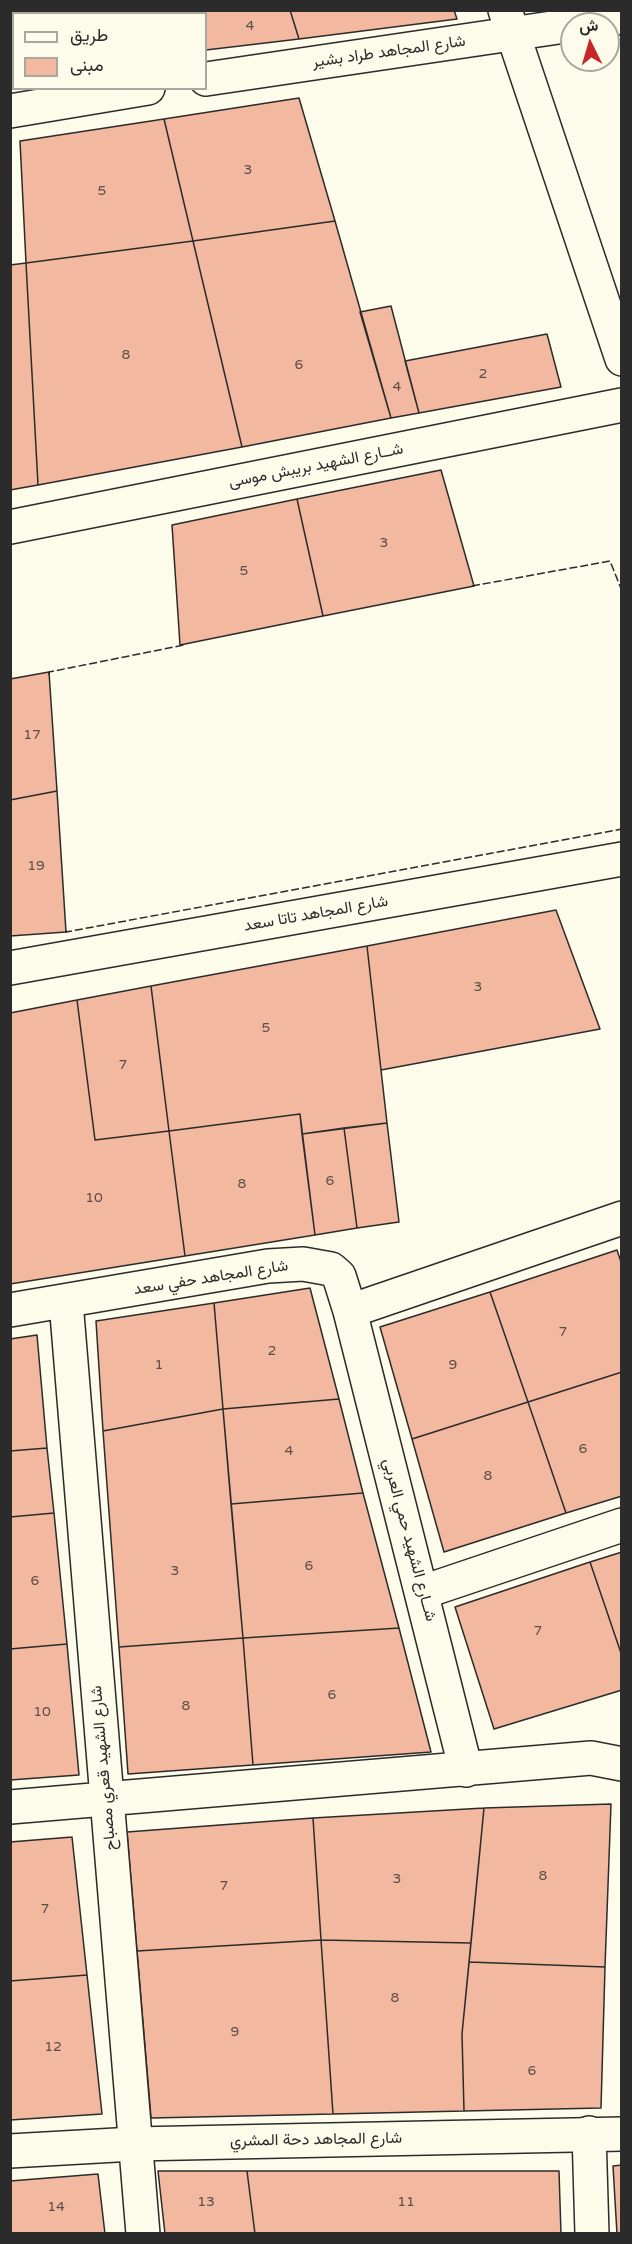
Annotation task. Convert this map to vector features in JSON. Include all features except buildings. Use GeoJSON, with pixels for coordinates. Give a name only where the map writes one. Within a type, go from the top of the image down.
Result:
{"type":"FeatureCollection","features":[{"type":"Feature","properties":{"kind":"street","name":"شارع المجاهد طراد بشير"},"geometry":{"type":"LineString","coordinates":[[207,79],[508,22],[560,24]]}},
{"type":"Feature","properties":{"kind":"street"},"geometry":{"type":"LineString","coordinates":[[508,22],[621,360]]}},
{"type":"Feature","properties":{"kind":"street"},"geometry":{"type":"LineString","coordinates":[[10,111],[136,90]]}},
{"type":"Feature","properties":{"kind":"street","name":"شــارع الشهيد بريبش موسى"},"geometry":{"type":"LineString","coordinates":[[10,527],[621,405]]}},
{"type":"Feature","properties":{"kind":"street","name":"شارع المجاهد تاتا سعد"},"geometry":{"type":"LineString","coordinates":[[10,968],[621,859]]}},
{"type":"Feature","properties":{"kind":"street"},"geometry":{"type":"LineString","coordinates":[[350,1311],[621,1218]]}},
{"type":"Feature","properties":{"kind":"street","name":"شارع المجاهد حفي سعد"},"geometry":{"type":"LineString","coordinates":[[10,1310],[268,1266],[303,1264],[331,1269],[339,1276],[350,1311]]}},
{"type":"Feature","properties":{"kind":"street","name":"شارع الشهيد قعري مصباح"},"geometry":{"type":"LineString","coordinates":[[66,1302],[143,2234]]}},
{"type":"Feature","properties":{"kind":"street","name":"شــارع الشهيد حمي العربي"},"geometry":{"type":"LineString","coordinates":[[350,1311],[423,1592],[466,1770]]}},
{"type":"Feature","properties":{"kind":"street"},"geometry":{"type":"LineString","coordinates":[[423,1592],[621,1525]]}},
{"type":"Feature","properties":{"kind":"street"},"geometry":{"type":"LineString","coordinates":[[10,1807],[591,1758],[621,1764]]}},
{"type":"Feature","properties":{"kind":"street"},"geometry":{"type":"LineString","coordinates":[[589,2133],[592,2234]]}},
{"type":"Feature","properties":{"kind":"street","name":"شارع المجاهد دحة المشري"},"geometry":{"type":"LineString","coordinates":[[10,2151],[134,2144],[621,2134]]}},
{"type":"Feature","properties":{"kind":"fence"},"geometry":{"type":"LineString","coordinates":[[472,586],[610,561],[622,591]]}},
{"type":"Feature","properties":{"kind":"fence"},"geometry":{"type":"LineString","coordinates":[[49,675],[49,672],[184,645]]}},
{"type":"Feature","properties":{"kind":"fence"},"geometry":{"type":"LineString","coordinates":[[66,930],[66,932],[622,829]]}}]}
